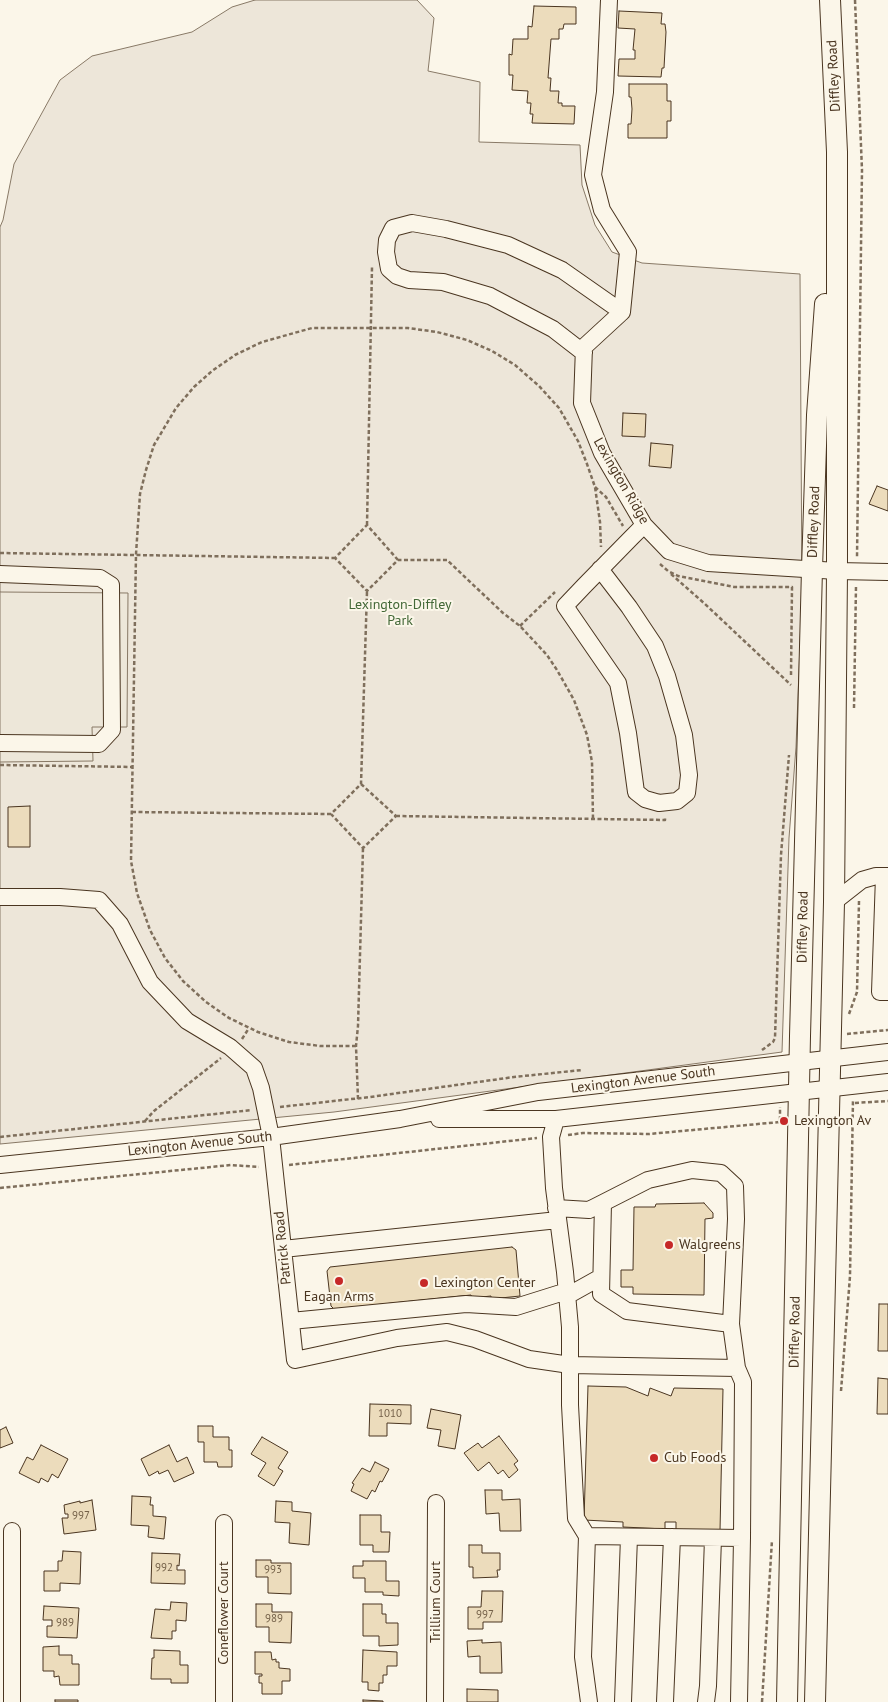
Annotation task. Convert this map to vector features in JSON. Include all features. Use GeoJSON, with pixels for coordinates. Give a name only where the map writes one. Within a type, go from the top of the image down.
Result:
{"type":"FeatureCollection","features":[{"type":"Feature","properties":{"kind":"main road","name":"Diffley Road"},"geometry":{"type":"LineString","coordinates":[[815,1702],[834,902],[837,571],[838,152],[830,0]]}},
{"type":"Feature","properties":{"kind":"main road","name":"Diffley Road"},"geometry":{"type":"LineString","coordinates":[[787,1702],[799,1092],[817,415],[838,152]]}},
{"type":"Feature","properties":{"kind":"street"},"geometry":{"type":"LineString","coordinates":[[584,353],[584,347],[622,312],[628,252],[602,210],[594,174],[605,92],[608,0]]}},
{"type":"Feature","properties":{"kind":"street"},"geometry":{"type":"LineString","coordinates":[[584,353],[553,330],[490,296],[444,282],[409,280],[397,276],[389,269],[386,252],[387,240],[393,228],[412,223],[446,229],[508,245],[562,270],[622,312]]}},
{"type":"Feature","properties":{"kind":"street","name":"Lexington Ridge"},"geometry":{"type":"LineString","coordinates":[[584,353],[582,403],[602,453],[644,525],[669,551],[708,563],[837,571],[888,572]]}},
{"type":"Feature","properties":{"kind":"street"},"geometry":{"type":"LineString","coordinates":[[600,569],[656,646],[667,676],[684,735],[689,775],[687,794],[677,801],[659,803],[645,799],[636,792],[628,733],[618,683],[565,606],[600,569],[644,525]]}},
{"type":"Feature","properties":{"kind":"street"},"geometry":{"type":"LineString","coordinates":[[0,574],[100,578],[111,586],[112,730],[99,744],[0,743]]}},
{"type":"Feature","properties":{"kind":"street"},"geometry":{"type":"LineString","coordinates":[[834,902],[862,880],[886,876],[880,992],[888,992]]}},
{"type":"Feature","properties":{"kind":"street","name":"Patrick Road"},"geometry":{"type":"LineString","coordinates":[[0,897],[99,900],[120,924],[150,982],[187,1021],[232,1048],[254,1068],[261,1088],[271,1137],[296,1360],[397,1338],[447,1332],[475,1339],[530,1359],[570,1365]]}},
{"type":"Feature","properties":{"kind":"street","name":"Lexington Avenue South"},"geometry":{"type":"LineString","coordinates":[[0,1166],[271,1137],[400,1119],[538,1092],[888,1052]]}},
{"type":"Feature","properties":{"kind":"street","name":"Lexington Avenue South"},"geometry":{"type":"LineString","coordinates":[[400,1119],[556,1119],[888,1082]]}},
{"type":"Feature","properties":{"kind":"street"},"geometry":{"type":"LineString","coordinates":[[556,1119],[551,1137],[554,1188],[570,1327],[570,1405],[576,1518],[587,1536],[583,1657],[589,1702]]}},
{"type":"Feature","properties":{"kind":"street"},"geometry":{"type":"LineString","coordinates":[[283,1249],[589,1210],[648,1180],[692,1170],[721,1173],[735,1186],[736,1220],[731,1324],[737,1368],[743,1382],[739,1702]]}},
{"type":"Feature","properties":{"kind":"street"},"geometry":{"type":"LineString","coordinates":[[603,1203],[601,1294],[626,1311],[731,1324]]}},
{"type":"Feature","properties":{"kind":"street"},"geometry":{"type":"LineString","coordinates":[[291,1321],[466,1304],[516,1307],[567,1294],[601,1277]]}},
{"type":"Feature","properties":{"kind":"street"},"geometry":{"type":"LineString","coordinates":[[570,1365],[737,1368]]}},
{"type":"Feature","properties":{"kind":"street","name":"Trillium Court"},"geometry":{"type":"LineString","coordinates":[[435,1702],[436,1503]]}},
{"type":"Feature","properties":{"kind":"street","name":"Coneflower Court"},"geometry":{"type":"LineString","coordinates":[[224,1523],[224,1702]]}},
{"type":"Feature","properties":{"kind":"street"},"geometry":{"type":"LineString","coordinates":[[12,1531],[12,1702]]}},
{"type":"Feature","properties":{"kind":"street"},"geometry":{"type":"LineString","coordinates":[[587,1536],[742,1538]]}},
{"type":"Feature","properties":{"kind":"street"},"geometry":{"type":"LineString","coordinates":[[623,1702],[629,1537]]}},
{"type":"Feature","properties":{"kind":"street"},"geometry":{"type":"LineString","coordinates":[[665,1702],[672,1537]]}},
{"type":"Feature","properties":{"kind":"street"},"geometry":{"type":"LineString","coordinates":[[706,1702],[713,1538]]}},
{"type":"Feature","properties":{"kind":"path"},"geometry":{"type":"LineString","coordinates":[[335,558],[367,525],[373,259]]}},
{"type":"Feature","properties":{"kind":"path"},"geometry":{"type":"LineString","coordinates":[[356,1046],[320,1046],[289,1042],[258,1032],[229,1018],[206,1002],[182,981],[157,944],[136,893],[132,861],[132,812],[136,554],[140,494],[154,445],[176,408],[194,387],[235,354],[262,342],[312,328],[408,328],[436,332],[466,340],[492,351],[515,365],[539,386],[559,408],[578,441],[595,487],[600,522],[601,549]]}},
{"type":"Feature","properties":{"kind":"path"},"geometry":{"type":"LineString","coordinates":[[367,525],[398,560]]}},
{"type":"Feature","properties":{"kind":"path"},"geometry":{"type":"LineString","coordinates":[[0,553],[335,558],[367,591]]}},
{"type":"Feature","properties":{"kind":"path"},"geometry":{"type":"LineString","coordinates":[[132,812],[330,814],[361,784],[367,591],[398,560],[447,560],[503,613],[520,626],[547,655],[574,700],[587,735],[592,762],[594,819]]}},
{"type":"Feature","properties":{"kind":"path"},"geometry":{"type":"LineString","coordinates":[[668,571],[791,685],[792,587]]}},
{"type":"Feature","properties":{"kind":"path"},"geometry":{"type":"LineString","coordinates":[[754,1051],[764,1050],[775,1038],[781,855],[789,752]]}},
{"type":"Feature","properties":{"kind":"path"},"geometry":{"type":"LineString","coordinates":[[0,765],[133,767]]}},
{"type":"Feature","properties":{"kind":"path"},"geometry":{"type":"LineString","coordinates":[[361,784],[396,816],[665,820],[666,803]]}},
{"type":"Feature","properties":{"kind":"path"},"geometry":{"type":"LineString","coordinates":[[330,814],[363,848]]}},
{"type":"Feature","properties":{"kind":"path"},"geometry":{"type":"LineString","coordinates":[[358,1099],[356,1046],[363,848],[396,816]]}},
{"type":"Feature","properties":{"kind":"path"},"geometry":{"type":"LineString","coordinates":[[144,1121],[232,1048],[241,1040],[249,1028]]}},
{"type":"Feature","properties":{"kind":"path"},"geometry":{"type":"LineString","coordinates":[[846,1034],[888,1030]]}},
{"type":"Feature","properties":{"kind":"path"},"geometry":{"type":"LineString","coordinates":[[0,1136],[358,1099],[514,1077],[582,1070]]}},
{"type":"Feature","properties":{"kind":"path"},"geometry":{"type":"LineString","coordinates":[[854,1103],[888,1101]]}},
{"type":"Feature","properties":{"kind":"path"},"geometry":{"type":"LineString","coordinates":[[0,1188],[231,1165],[274,1167],[338,1161],[583,1133],[649,1134],[775,1122]]}},
{"type":"Feature","properties":{"kind":"green space","name":"Lexington-Diffley Park"},"geometry":{"type":"Polygon","coordinates":[[[255,0],[417,0],[434,18],[428,71],[480,82],[479,142],[580,145],[582,185],[595,225],[612,252],[642,263],[800,274],[802,593],[796,747],[789,838],[782,1052],[334,1112],[0,1144],[0,227],[14,164],[60,80],[92,56],[192,32],[232,7],[255,0]]]}},
{"type":"Feature","properties":{"kind":"shaded area"},"geometry":{"type":"Polygon","coordinates":[[[0,592],[128,593],[127,727],[92,727],[93,761],[0,762],[0,592]]]}},
{"type":"Feature","properties":{"kind":"building"},"geometry":{"type":"Polygon","coordinates":[[[534,6],[576,7],[576,24],[564,24],[563,29],[559,29],[559,39],[551,39],[548,78],[551,78],[550,91],[559,91],[558,103],[562,103],[562,106],[575,106],[574,124],[532,123],[533,114],[530,114],[531,103],[527,103],[528,91],[512,90],[513,75],[509,75],[509,54],[512,55],[513,39],[528,39],[528,26],[532,27],[534,6]]]}},
{"type":"Feature","properties":{"kind":"building"},"geometry":{"type":"Polygon","coordinates":[[[619,11],[662,13],[661,24],[665,24],[666,32],[664,68],[662,68],[661,77],[618,76],[619,59],[635,59],[635,50],[633,50],[635,29],[618,28],[619,11]]]}},
{"type":"Feature","properties":{"kind":"building"},"geometry":{"type":"Polygon","coordinates":[[[629,84],[667,84],[667,101],[671,101],[671,121],[667,121],[667,138],[628,138],[628,124],[631,124],[632,109],[631,97],[629,97],[629,84]]]}},
{"type":"Feature","properties":{"kind":"building"},"geometry":{"type":"Polygon","coordinates":[[[623,413],[646,414],[645,437],[622,436],[623,413]]]}},
{"type":"Feature","properties":{"kind":"building"},"geometry":{"type":"Polygon","coordinates":[[[651,443],[673,445],[671,468],[649,466],[651,443]]]}},
{"type":"Feature","properties":{"kind":"building"},"geometry":{"type":"Polygon","coordinates":[[[877,486],[888,490],[888,511],[869,504],[877,486]]]}},
{"type":"Feature","properties":{"kind":"building"},"geometry":{"type":"Polygon","coordinates":[[[30,806],[30,847],[8,847],[8,807],[30,806]]]}},
{"type":"Feature","properties":{"kind":"building","name":"Walgreens"},"geometry":{"type":"Polygon","coordinates":[[[704,1203],[713,1213],[713,1218],[705,1219],[704,1295],[633,1294],[633,1287],[621,1287],[621,1270],[633,1270],[634,1207],[655,1207],[656,1204],[704,1203]]]}},
{"type":"Feature","properties":{"kind":"building","name":"Lexington Center"},"geometry":{"type":"Polygon","coordinates":[[[512,1247],[516,1250],[520,1296],[491,1299],[491,1296],[472,1298],[471,1295],[334,1309],[331,1306],[327,1271],[330,1267],[512,1247]]]}},
{"type":"Feature","properties":{"kind":"building"},"geometry":{"type":"Polygon","coordinates":[[[879,1304],[888,1304],[888,1351],[878,1351],[879,1304]]]}},
{"type":"Feature","properties":{"kind":"building"},"geometry":{"type":"Polygon","coordinates":[[[878,1378],[888,1379],[888,1414],[877,1414],[878,1378]]]}},
{"type":"Feature","properties":{"kind":"building","name":"Cub Foods"},"geometry":{"type":"Polygon","coordinates":[[[588,1386],[626,1387],[648,1396],[650,1388],[671,1396],[674,1388],[723,1389],[720,1531],[676,1531],[676,1522],[665,1522],[665,1529],[623,1527],[623,1522],[584,1520],[588,1386]]]}},
{"type":"Feature","properties":{"kind":"building"},"geometry":{"type":"Polygon","coordinates":[[[370,1404],[411,1405],[411,1424],[387,1423],[387,1436],[369,1436],[370,1404]]]}},
{"type":"Feature","properties":{"kind":"building"},"geometry":{"type":"Polygon","coordinates":[[[431,1409],[461,1415],[455,1449],[438,1446],[441,1430],[427,1428],[431,1409]]]}},
{"type":"Feature","properties":{"kind":"building"},"geometry":{"type":"Polygon","coordinates":[[[198,1426],[213,1426],[213,1437],[229,1437],[229,1450],[232,1450],[232,1467],[218,1467],[217,1462],[204,1462],[204,1442],[198,1442],[198,1426]]]}},
{"type":"Feature","properties":{"kind":"building"},"geometry":{"type":"Polygon","coordinates":[[[6,1427],[13,1443],[0,1448],[0,1430],[6,1427]]]}},
{"type":"Feature","properties":{"kind":"building"},"geometry":{"type":"Polygon","coordinates":[[[499,1436],[518,1461],[514,1464],[518,1470],[509,1478],[503,1470],[498,1474],[489,1462],[478,1471],[464,1453],[478,1443],[482,1448],[499,1436]]]}},
{"type":"Feature","properties":{"kind":"building"},"geometry":{"type":"Polygon","coordinates":[[[262,1437],[288,1452],[278,1468],[283,1471],[274,1486],[258,1476],[266,1463],[251,1454],[262,1437]]]}},
{"type":"Feature","properties":{"kind":"building"},"geometry":{"type":"Polygon","coordinates":[[[41,1445],[68,1459],[58,1478],[52,1474],[48,1482],[41,1478],[39,1483],[19,1473],[27,1457],[33,1460],[41,1445]]]}},
{"type":"Feature","properties":{"kind":"building"},"geometry":{"type":"Polygon","coordinates":[[[169,1445],[177,1462],[187,1457],[194,1473],[174,1482],[168,1470],[159,1474],[158,1471],[149,1476],[141,1459],[169,1445]]]}},
{"type":"Feature","properties":{"kind":"building"},"geometry":{"type":"Polygon","coordinates":[[[375,1462],[389,1469],[375,1492],[372,1490],[367,1499],[351,1491],[354,1484],[352,1483],[362,1468],[370,1472],[375,1462]]]}},
{"type":"Feature","properties":{"kind":"building"},"geometry":{"type":"Polygon","coordinates":[[[485,1490],[502,1490],[502,1500],[520,1499],[521,1531],[500,1531],[499,1513],[486,1514],[485,1490]]]}},
{"type":"Feature","properties":{"kind":"building"},"geometry":{"type":"Polygon","coordinates":[[[132,1496],[151,1497],[150,1505],[153,1505],[153,1516],[166,1517],[164,1539],[148,1537],[149,1526],[131,1525],[132,1496]]]}},
{"type":"Feature","properties":{"kind":"building"},"geometry":{"type":"Polygon","coordinates":[[[92,1500],[96,1530],[64,1534],[62,1518],[68,1518],[68,1514],[65,1514],[64,1505],[92,1500]]]}},
{"type":"Feature","properties":{"kind":"building"},"geometry":{"type":"Polygon","coordinates":[[[276,1501],[292,1502],[292,1511],[311,1513],[309,1545],[289,1543],[290,1523],[275,1522],[276,1501]]]}},
{"type":"Feature","properties":{"kind":"building"},"geometry":{"type":"Polygon","coordinates":[[[360,1515],[381,1515],[381,1532],[390,1532],[389,1552],[373,1552],[373,1545],[360,1545],[360,1515]]]}},
{"type":"Feature","properties":{"kind":"building"},"geometry":{"type":"Polygon","coordinates":[[[469,1545],[482,1545],[482,1553],[500,1553],[500,1570],[497,1570],[498,1577],[473,1578],[473,1567],[469,1567],[469,1545]]]}},
{"type":"Feature","properties":{"kind":"building"},"geometry":{"type":"Polygon","coordinates":[[[63,1551],[81,1552],[80,1584],[60,1583],[60,1591],[44,1591],[44,1571],[58,1571],[58,1561],[62,1561],[63,1551]]]}},
{"type":"Feature","properties":{"kind":"building"},"geometry":{"type":"Polygon","coordinates":[[[152,1553],[180,1554],[177,1570],[185,1570],[185,1584],[151,1583],[152,1553]]]}},
{"type":"Feature","properties":{"kind":"building"},"geometry":{"type":"Polygon","coordinates":[[[256,1560],[271,1560],[271,1563],[291,1563],[291,1594],[268,1593],[268,1577],[256,1577],[256,1560]]]}},
{"type":"Feature","properties":{"kind":"building"},"geometry":{"type":"Polygon","coordinates":[[[363,1561],[386,1561],[386,1581],[399,1581],[399,1596],[383,1595],[383,1592],[365,1592],[365,1578],[353,1578],[353,1566],[363,1566],[363,1561]]]}},
{"type":"Feature","properties":{"kind":"building"},"geometry":{"type":"Polygon","coordinates":[[[482,1591],[503,1591],[502,1622],[483,1622],[483,1629],[468,1629],[468,1607],[481,1607],[482,1591]]]}},
{"type":"Feature","properties":{"kind":"building"},"geometry":{"type":"Polygon","coordinates":[[[171,1602],[187,1603],[186,1621],[176,1620],[176,1631],[172,1631],[172,1639],[151,1638],[155,1609],[170,1610],[171,1602]]]}},
{"type":"Feature","properties":{"kind":"building"},"geometry":{"type":"Polygon","coordinates":[[[256,1604],[272,1604],[272,1612],[292,1612],[291,1643],[269,1642],[269,1627],[256,1627],[256,1604]]]}},
{"type":"Feature","properties":{"kind":"building"},"geometry":{"type":"Polygon","coordinates":[[[363,1604],[382,1604],[382,1614],[386,1614],[386,1623],[398,1623],[398,1645],[379,1646],[379,1636],[363,1636],[363,1604]]]}},
{"type":"Feature","properties":{"kind":"building"},"geometry":{"type":"Polygon","coordinates":[[[44,1606],[79,1608],[77,1638],[47,1637],[47,1626],[52,1626],[52,1620],[43,1620],[44,1606]]]}},
{"type":"Feature","properties":{"kind":"building"},"geometry":{"type":"Polygon","coordinates":[[[482,1640],[482,1643],[501,1642],[502,1673],[480,1673],[480,1656],[468,1657],[467,1641],[482,1640]]]}},
{"type":"Feature","properties":{"kind":"building"},"geometry":{"type":"Polygon","coordinates":[[[59,1646],[59,1655],[72,1655],[72,1664],[79,1664],[79,1685],[60,1685],[59,1676],[54,1677],[54,1671],[43,1671],[43,1647],[59,1646]]]}},
{"type":"Feature","properties":{"kind":"building"},"geometry":{"type":"Polygon","coordinates":[[[154,1650],[180,1651],[180,1665],[188,1665],[188,1683],[171,1683],[171,1679],[151,1679],[154,1650]]]}},
{"type":"Feature","properties":{"kind":"building"},"geometry":{"type":"Polygon","coordinates":[[[363,1650],[397,1652],[397,1666],[387,1666],[387,1675],[383,1675],[383,1683],[379,1683],[379,1691],[368,1690],[368,1682],[362,1682],[363,1650]]]}},
{"type":"Feature","properties":{"kind":"building"},"geometry":{"type":"Polygon","coordinates":[[[255,1652],[271,1652],[272,1660],[276,1659],[276,1662],[279,1662],[279,1668],[290,1669],[290,1681],[282,1681],[282,1694],[262,1694],[262,1683],[259,1683],[259,1676],[262,1676],[262,1674],[255,1674],[255,1652]]]}},
{"type":"Feature","properties":{"kind":"building"},"geometry":{"type":"Polygon","coordinates":[[[467,1689],[498,1690],[498,1702],[467,1702],[467,1689]]]}},
{"type":"Feature","properties":{"kind":"building"},"geometry":{"type":"Polygon","coordinates":[[[55,1700],[78,1700],[78,1702],[55,1702],[55,1700]]]}},
{"type":"Feature","properties":{"kind":"building"},"geometry":{"type":"Polygon","coordinates":[[[363,1700],[383,1701],[383,1702],[363,1702],[363,1700]]]}},
{"type":"Feature","properties":{"kind":"place","name":"Lexington Av"},"geometry":{"type":"Point","coordinates":[784,1121]}},
{"type":"Feature","properties":{"kind":"place","name":"Walgreens"},"geometry":{"type":"Point","coordinates":[669,1245]}},
{"type":"Feature","properties":{"kind":"place","name":"Eagan Arms"},"geometry":{"type":"Point","coordinates":[339,1281]}},
{"type":"Feature","properties":{"kind":"place","name":"Lexington Center"},"geometry":{"type":"Point","coordinates":[424,1283]}},
{"type":"Feature","properties":{"kind":"place","name":"Cub Foods"},"geometry":{"type":"Point","coordinates":[654,1458]}}]}
